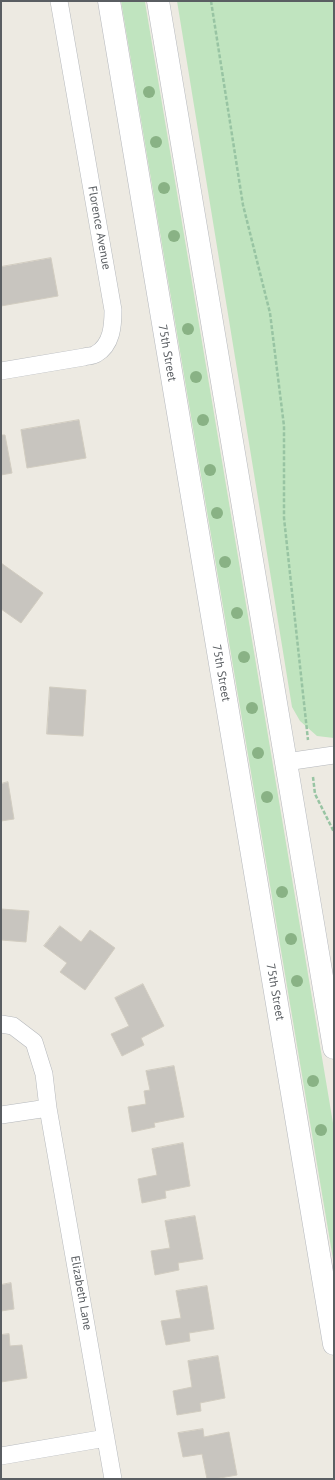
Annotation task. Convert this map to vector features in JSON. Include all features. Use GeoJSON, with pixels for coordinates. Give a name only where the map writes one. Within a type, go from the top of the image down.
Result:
{"type":"FeatureCollection","features":[{"type":"Feature","properties":{"kind":"main road","name":"75th Street"},"geometry":{"type":"LineString","coordinates":[[109,1],[334,1344]]}},
{"type":"Feature","properties":{"kind":"main road"},"geometry":{"type":"LineString","coordinates":[[158,1],[334,1048]]}},
{"type":"Feature","properties":{"kind":"street","name":"Florence Avenue"},"geometry":{"type":"LineString","coordinates":[[1,371],[96,354],[105,345],[111,335],[113,323],[113,310],[59,1]]}},
{"type":"Feature","properties":{"kind":"street"},"geometry":{"type":"LineString","coordinates":[[286,762],[334,755]]}},
{"type":"Feature","properties":{"kind":"street","name":"Elizabeth Lane"},"geometry":{"type":"LineString","coordinates":[[1,1024],[13,1026],[34,1042],[44,1074],[48,1108],[113,1479]]}},
{"type":"Feature","properties":{"kind":"street"},"geometry":{"type":"LineString","coordinates":[[1,1116],[48,1108]]}},
{"type":"Feature","properties":{"kind":"street"},"geometry":{"type":"LineString","coordinates":[[1,1456],[106,1438]]}},
{"type":"Feature","properties":{"kind":"path"},"geometry":{"type":"LineString","coordinates":[[211,1],[243,205],[270,313],[284,426],[284,518],[306,727]]}},
{"type":"Feature","properties":{"kind":"path"},"geometry":{"type":"LineString","coordinates":[[316,794],[334,832]]}},
{"type":"Feature","properties":{"kind":"green space"},"geometry":{"type":"Polygon","coordinates":[[[121,1],[145,2],[334,1129],[334,1265],[121,1]]]}},
{"type":"Feature","properties":{"kind":"green space"},"geometry":{"type":"Polygon","coordinates":[[[177,1],[334,1],[334,738],[317,736],[300,721],[292,707],[177,1]]]}},
{"type":"Feature","properties":{"kind":"building"},"geometry":{"type":"Polygon","coordinates":[[[51,258],[58,296],[1,306],[1,267],[51,258]]]}},
{"type":"Feature","properties":{"kind":"building"},"geometry":{"type":"Polygon","coordinates":[[[79,420],[86,458],[27,468],[21,430],[79,420]]]}},
{"type":"Feature","properties":{"kind":"building"},"geometry":{"type":"Polygon","coordinates":[[[1,435],[5,435],[12,473],[1,475],[1,435]]]}},
{"type":"Feature","properties":{"kind":"building"},"geometry":{"type":"Polygon","coordinates":[[[1,563],[43,593],[21,623],[1,609],[1,563]]]}},
{"type":"Feature","properties":{"kind":"building"},"geometry":{"type":"Polygon","coordinates":[[[50,687],[86,690],[83,736],[47,734],[50,687]]]}},
{"type":"Feature","properties":{"kind":"building"},"geometry":{"type":"Polygon","coordinates":[[[8,782],[14,819],[1,821],[1,784],[8,782]]]}},
{"type":"Feature","properties":{"kind":"building"},"geometry":{"type":"Polygon","coordinates":[[[1,909],[29,911],[26,942],[1,940],[1,909]]]}},
{"type":"Feature","properties":{"kind":"building"},"geometry":{"type":"Polygon","coordinates":[[[60,926],[81,942],[90,930],[115,948],[85,990],[60,972],[67,963],[44,946],[60,926]]]}},
{"type":"Feature","properties":{"kind":"building"},"geometry":{"type":"Polygon","coordinates":[[[143,984],[164,1026],[141,1038],[144,1045],[122,1056],[111,1034],[129,1026],[115,998],[143,984]]]}},
{"type":"Feature","properties":{"kind":"building"},"geometry":{"type":"Polygon","coordinates":[[[174,1066],[184,1117],[154,1123],[155,1127],[132,1132],[128,1107],[146,1104],[144,1091],[150,1090],[146,1071],[174,1066]]]}},
{"type":"Feature","properties":{"kind":"building"},"geometry":{"type":"Polygon","coordinates":[[[183,1143],[190,1186],[165,1191],[166,1198],[142,1203],[138,1179],[157,1175],[152,1149],[183,1143]]]}},
{"type":"Feature","properties":{"kind":"building"},"geometry":{"type":"Polygon","coordinates":[[[195,1216],[203,1259],[178,1263],[179,1270],[155,1275],[151,1251],[170,1248],[165,1221],[195,1216]]]}},
{"type":"Feature","properties":{"kind":"building"},"geometry":{"type":"Polygon","coordinates":[[[11,1283],[14,1309],[1,1311],[1,1285],[11,1283]]]}},
{"type":"Feature","properties":{"kind":"building"},"geometry":{"type":"Polygon","coordinates":[[[207,1286],[214,1329],[189,1333],[190,1341],[166,1345],[161,1321],[181,1318],[176,1291],[207,1286]]]}},
{"type":"Feature","properties":{"kind":"building"},"geometry":{"type":"Polygon","coordinates":[[[9,1334],[10,1346],[22,1345],[27,1378],[1,1382],[1,1335],[9,1334]]]}},
{"type":"Feature","properties":{"kind":"building"},"geometry":{"type":"Polygon","coordinates":[[[218,1356],[225,1398],[200,1403],[201,1411],[177,1415],[173,1391],[192,1387],[188,1361],[218,1356]]]}},
{"type":"Feature","properties":{"kind":"building"},"geometry":{"type":"Polygon","coordinates":[[[203,1429],[204,1437],[229,1432],[237,1475],[207,1479],[202,1454],[183,1457],[178,1433],[203,1429]]]}}]}
